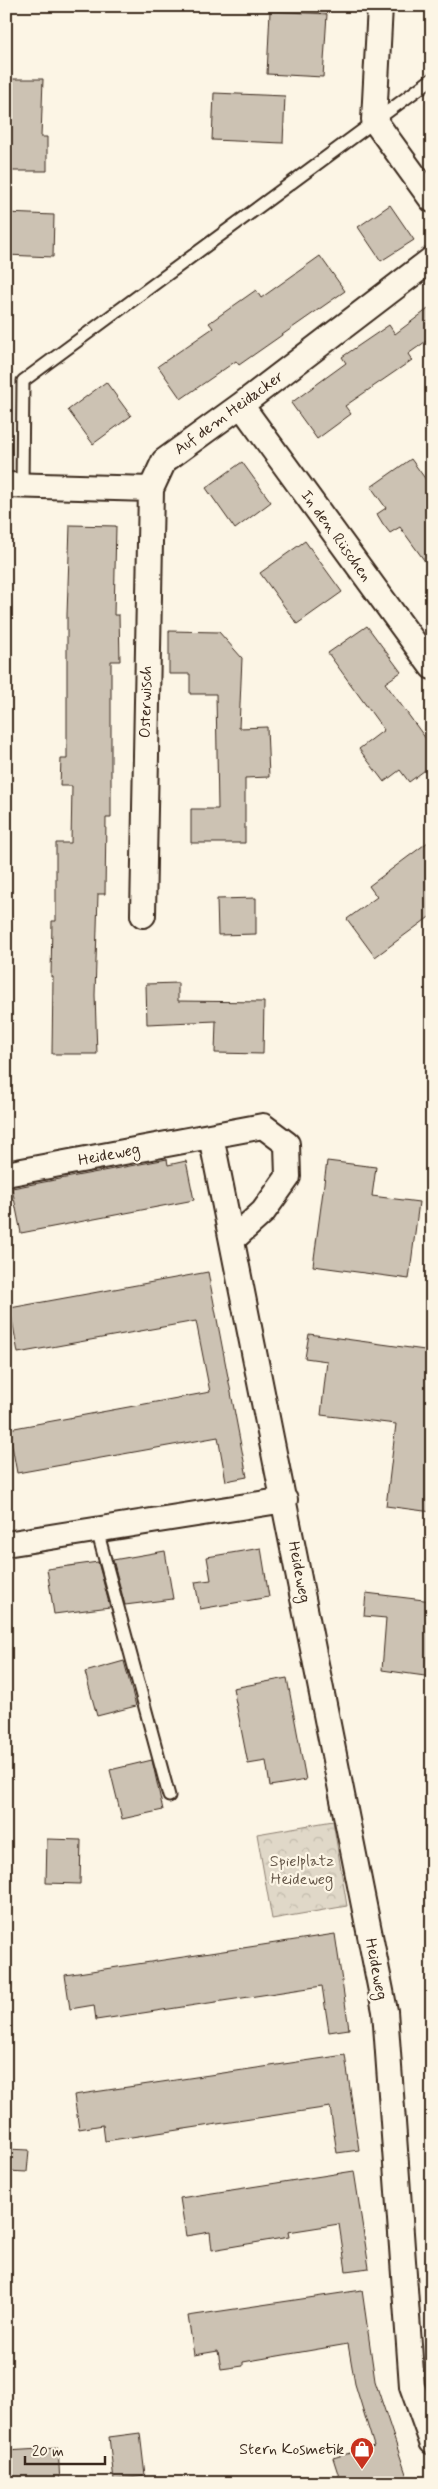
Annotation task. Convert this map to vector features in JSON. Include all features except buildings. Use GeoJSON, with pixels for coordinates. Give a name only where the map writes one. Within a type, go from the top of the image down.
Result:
{"type":"FeatureCollection","features":[{"type":"Feature","properties":{"kind":"street"},"geometry":{"type":"LineString","coordinates":[[380,6],[374,120],[432,200]]}},
{"type":"Feature","properties":{"kind":"street","name":"Auf dem Heidacker"},"geometry":{"type":"LineString","coordinates":[[151,488],[164,461],[241,406],[432,259]]}},
{"type":"Feature","properties":{"kind":"street","name":"In den Rüschen"},"geometry":{"type":"LineString","coordinates":[[241,406],[432,667]]}},
{"type":"Feature","properties":{"kind":"street"},"geometry":{"type":"LineString","coordinates":[[14,486],[151,488]]}},
{"type":"Feature","properties":{"kind":"street","name":"Osterwisch"},"geometry":{"type":"LineString","coordinates":[[143,915],[151,488]]}},
{"type":"Feature","properties":{"kind":"street","name":"Heideweg"},"geometry":{"type":"LineString","coordinates":[[6,1174],[263,1126],[287,1144],[288,1177],[263,1212],[232,1240]]}},
{"type":"Feature","properties":{"kind":"street","name":"Heideweg"},"geometry":{"type":"LineString","coordinates":[[211,1136],[285,1500],[385,2011],[412,2386],[432,2442]]}},
{"type":"Feature","properties":{"kind":"street"},"geometry":{"type":"LineString","coordinates":[[6,1544],[285,1500]]}},
{"type":"Feature","properties":{"kind":"lane"},"geometry":{"type":"LineString","coordinates":[[14,486],[23,381],[432,79]]}},
{"type":"Feature","properties":{"kind":"lane"},"geometry":{"type":"LineString","coordinates":[[98,1530],[169,1796]]}},
{"type":"Feature","properties":{"kind":"green space","name":"Spielplatz Heideweg"},"geometry":{"type":"Polygon","coordinates":[[[333,1821],[347,1906],[272,1919],[257,1834],[333,1821]]]}},
{"type":"Feature","properties":{"kind":"place","name":"Stern Kosmetik"},"geometry":{"type":"Point","coordinates":[362,2470]}}]}
